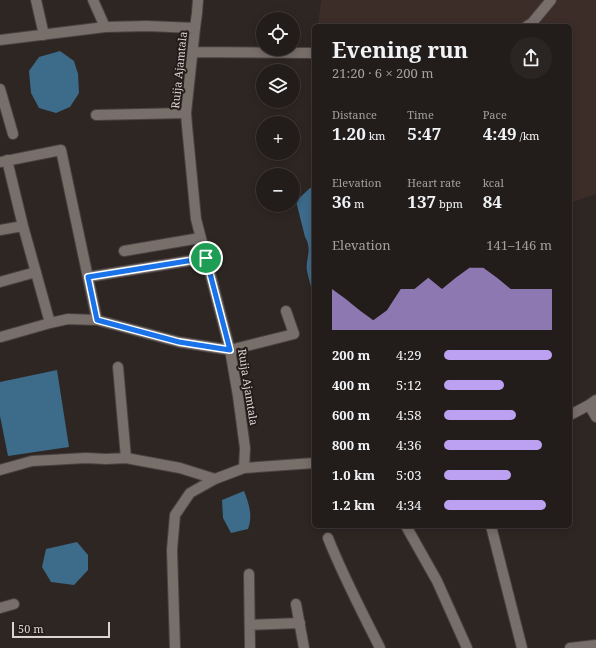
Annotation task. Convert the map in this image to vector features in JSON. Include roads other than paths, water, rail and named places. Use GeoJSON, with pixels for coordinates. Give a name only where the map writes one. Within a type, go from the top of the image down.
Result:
{"type":"FeatureCollection","features":[{"type":"Feature","properties":{"kind":"street"},"geometry":{"type":"LineString","coordinates":[[36,0],[44,35]]}},
{"type":"Feature","properties":{"kind":"street"},"geometry":{"type":"LineString","coordinates":[[93,0],[105,27]]}},
{"type":"Feature","properties":{"kind":"street","name":"Ruija Ajamtala"},"geometry":{"type":"LineString","coordinates":[[198,0],[186,113],[196,219],[230,350],[245,448],[244,468]]}},
{"type":"Feature","properties":{"kind":"street"},"geometry":{"type":"LineString","coordinates":[[530,24],[551,0]]}},
{"type":"Feature","properties":{"kind":"street"},"geometry":{"type":"LineString","coordinates":[[0,40],[105,27],[147,26],[195,28]]}},
{"type":"Feature","properties":{"kind":"street"},"geometry":{"type":"LineString","coordinates":[[193,52],[312,53]]}},
{"type":"Feature","properties":{"kind":"street"},"geometry":{"type":"LineString","coordinates":[[0,89],[13,134]]}},
{"type":"Feature","properties":{"kind":"street"},"geometry":{"type":"LineString","coordinates":[[96,115],[186,113]]}},
{"type":"Feature","properties":{"kind":"street"},"geometry":{"type":"LineString","coordinates":[[50,323],[3,161],[61,150],[97,320]]}},
{"type":"Feature","properties":{"kind":"street"},"geometry":{"type":"LineString","coordinates":[[0,230],[23,226]]}},
{"type":"Feature","properties":{"kind":"street"},"geometry":{"type":"LineString","coordinates":[[124,251],[200,238]]}},
{"type":"Feature","properties":{"kind":"street"},"geometry":{"type":"LineString","coordinates":[[88,277],[206,258]]}},
{"type":"Feature","properties":{"kind":"street"},"geometry":{"type":"LineString","coordinates":[[0,282],[36,272]]}},
{"type":"Feature","properties":{"kind":"street"},"geometry":{"type":"LineString","coordinates":[[0,337],[68,319],[97,320],[179,342],[230,350],[294,334],[286,311]]}},
{"type":"Feature","properties":{"kind":"street"},"geometry":{"type":"LineString","coordinates":[[118,367],[126,458]]}},
{"type":"Feature","properties":{"kind":"street"},"geometry":{"type":"LineString","coordinates":[[572,414],[592,403],[596,418]]}},
{"type":"Feature","properties":{"kind":"street"},"geometry":{"type":"LineString","coordinates":[[0,470],[32,461],[86,458],[126,458],[180,468],[215,478]]}},
{"type":"Feature","properties":{"kind":"street"},"geometry":{"type":"LineString","coordinates":[[175,648],[172,550],[175,515],[190,493],[215,478],[244,468],[312,463]]}},
{"type":"Feature","properties":{"kind":"street"},"geometry":{"type":"LineString","coordinates":[[407,528],[437,581],[467,648]]}},
{"type":"Feature","properties":{"kind":"street"},"geometry":{"type":"LineString","coordinates":[[492,528],[522,648]]}},
{"type":"Feature","properties":{"kind":"street"},"geometry":{"type":"LineString","coordinates":[[328,538],[339,565],[380,648]]}},
{"type":"Feature","properties":{"kind":"street"},"geometry":{"type":"LineString","coordinates":[[249,574],[250,648]]}},
{"type":"Feature","properties":{"kind":"street"},"geometry":{"type":"LineString","coordinates":[[0,608],[14,604]]}},
{"type":"Feature","properties":{"kind":"street"},"geometry":{"type":"LineString","coordinates":[[296,604],[304,648]]}},
{"type":"Feature","properties":{"kind":"street"},"geometry":{"type":"LineString","coordinates":[[250,625],[300,623]]}},
{"type":"Feature","properties":{"kind":"street"},"geometry":{"type":"LineString","coordinates":[[570,648],[596,645]]}},
{"type":"Feature","properties":{"kind":"water"},"geometry":{"type":"Polygon","coordinates":[[[60,51],[74,61],[78,74],[79,93],[70,107],[56,113],[39,108],[31,93],[29,71],[39,57],[60,51]]]}},
{"type":"Feature","properties":{"kind":"water"},"geometry":{"type":"Polygon","coordinates":[[[310,188],[312,188],[312,291],[307,271],[309,250],[299,212],[300,212],[300,197],[310,188]]]}},
{"type":"Feature","properties":{"kind":"water"},"geometry":{"type":"Polygon","coordinates":[[[57,370],[69,447],[8,456],[0,416],[0,382],[57,370]]]}},
{"type":"Feature","properties":{"kind":"water"},"geometry":{"type":"Polygon","coordinates":[[[244,491],[249,505],[250,519],[248,529],[231,533],[223,518],[222,500],[244,491]]]}},
{"type":"Feature","properties":{"kind":"water"},"geometry":{"type":"Polygon","coordinates":[[[77,542],[88,555],[88,570],[74,585],[51,582],[42,567],[46,549],[77,542]]]}}]}
